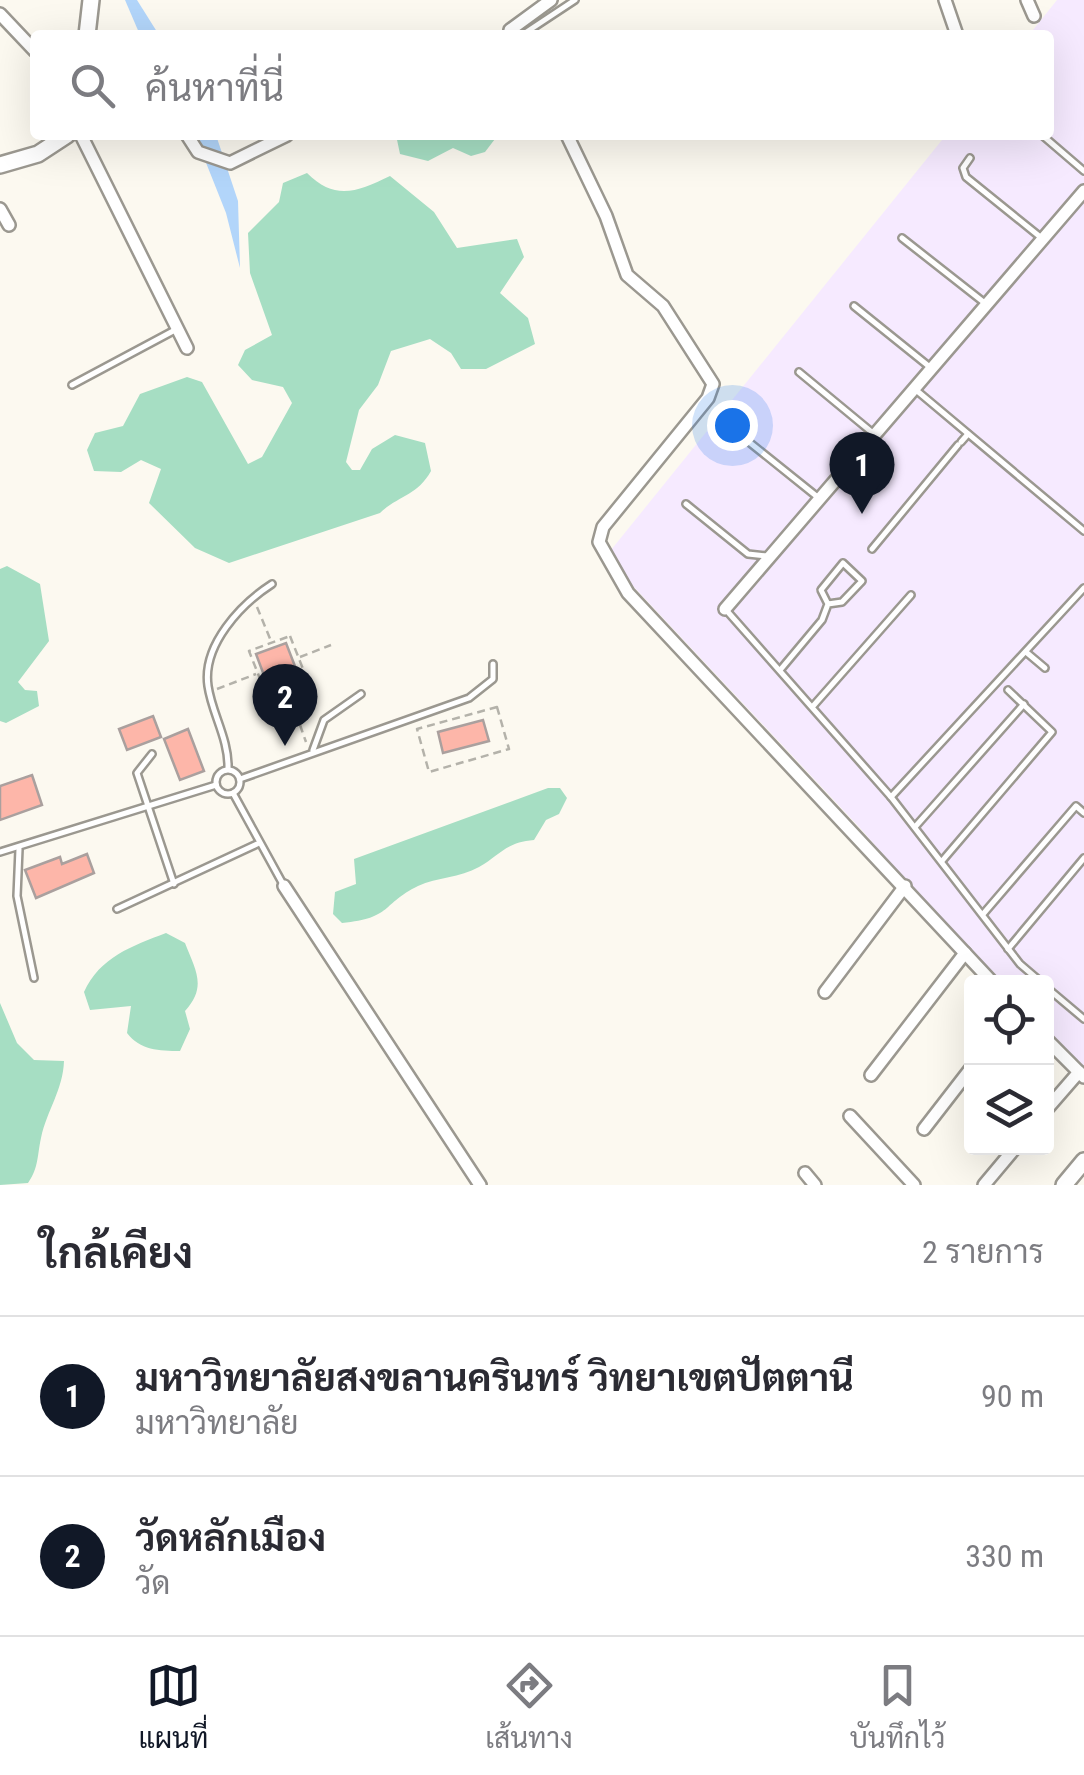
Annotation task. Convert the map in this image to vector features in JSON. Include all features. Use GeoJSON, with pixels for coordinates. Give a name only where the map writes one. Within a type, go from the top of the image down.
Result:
{"type":"FeatureCollection","features":[{"type":"Feature","properties":{"kind":"street"},"geometry":{"type":"LineString","coordinates":[[88,30],[91,0]]}},
{"type":"Feature","properties":{"kind":"street"},"geometry":{"type":"LineString","coordinates":[[517,30],[552,0]]}},
{"type":"Feature","properties":{"kind":"street"},"geometry":{"type":"LineString","coordinates":[[945,0],[955,30]]}},
{"type":"Feature","properties":{"kind":"street"},"geometry":{"type":"LineString","coordinates":[[1027,0],[1034,16]]}},
{"type":"Feature","properties":{"kind":"street"},"geometry":{"type":"LineString","coordinates":[[0,14],[30,45]]}},
{"type":"Feature","properties":{"kind":"street"},"geometry":{"type":"LineString","coordinates":[[0,164],[38,154],[59,140]]}},
{"type":"Feature","properties":{"kind":"street"},"geometry":{"type":"LineString","coordinates":[[84,140],[187,348]]}},
{"type":"Feature","properties":{"kind":"street"},"geometry":{"type":"LineString","coordinates":[[190,140],[198,152],[230,163],[277,140]]}},
{"type":"Feature","properties":{"kind":"street"},"geometry":{"type":"LineString","coordinates":[[569,140],[606,216],[627,275],[663,306],[713,384],[708,398],[603,527],[600,542],[635,601],[985,975]]}},
{"type":"Feature","properties":{"kind":"street"},"geometry":{"type":"LineString","coordinates":[[725,609],[1084,191]]}},
{"type":"Feature","properties":{"kind":"street"},"geometry":{"type":"LineString","coordinates":[[0,209],[10,225]]}},
{"type":"Feature","properties":{"kind":"street"},"geometry":{"type":"LineString","coordinates":[[284,886],[480,1185]]}},
{"type":"Feature","properties":{"kind":"street"},"geometry":{"type":"LineString","coordinates":[[826,992],[904,886]]}},
{"type":"Feature","properties":{"kind":"street"},"geometry":{"type":"LineString","coordinates":[[871,1075],[965,953]]}},
{"type":"Feature","properties":{"kind":"street"},"geometry":{"type":"LineString","coordinates":[[1054,1047],[1081,1074],[1054,1102]]}},
{"type":"Feature","properties":{"kind":"street"},"geometry":{"type":"LineString","coordinates":[[924,1129],[964,1078]]}},
{"type":"Feature","properties":{"kind":"street"},"geometry":{"type":"LineString","coordinates":[[850,1116],[914,1185]]}},
{"type":"Feature","properties":{"kind":"street"},"geometry":{"type":"LineString","coordinates":[[984,1185],[1009,1155]]}},
{"type":"Feature","properties":{"kind":"street"},"geometry":{"type":"LineString","coordinates":[[1064,1185],[1084,1161]]}},
{"type":"Feature","properties":{"kind":"street"},"geometry":{"type":"LineString","coordinates":[[805,1173],[815,1185]]}},
{"type":"Feature","properties":{"kind":"lane"},"geometry":{"type":"LineString","coordinates":[[519,30],[575,0]]}},
{"type":"Feature","properties":{"kind":"lane"},"geometry":{"type":"LineString","coordinates":[[1048,140],[1084,171]]}},
{"type":"Feature","properties":{"kind":"lane"},"geometry":{"type":"LineString","coordinates":[[970,158],[963,168],[966,177],[1044,240]]}},
{"type":"Feature","properties":{"kind":"lane"},"geometry":{"type":"LineString","coordinates":[[902,238],[988,306]]}},
{"type":"Feature","properties":{"kind":"lane"},"geometry":{"type":"LineString","coordinates":[[854,306],[933,370]]}},
{"type":"Feature","properties":{"kind":"lane"},"geometry":{"type":"LineString","coordinates":[[72,385],[178,328]]}},
{"type":"Feature","properties":{"kind":"lane"},"geometry":{"type":"LineString","coordinates":[[800,372],[876,436]]}},
{"type":"Feature","properties":{"kind":"lane"},"geometry":{"type":"LineString","coordinates":[[916,390],[1084,531]]}},
{"type":"Feature","properties":{"kind":"lane"},"geometry":{"type":"LineString","coordinates":[[739,434],[796,484],[822,500]]}},
{"type":"Feature","properties":{"kind":"lane"},"geometry":{"type":"LineString","coordinates":[[872,549],[968,434]]}},
{"type":"Feature","properties":{"kind":"lane"},"geometry":{"type":"LineString","coordinates":[[686,504],[748,554],[770,556]]}},
{"type":"Feature","properties":{"kind":"lane"},"geometry":{"type":"LineString","coordinates":[[781,669],[822,620],[828,604],[821,590],[844,563],[862,581],[842,602],[828,604]]}},
{"type":"Feature","properties":{"kind":"lane"},"geometry":{"type":"LineString","coordinates":[[228,769],[208,667],[236,613],[272,584]]}},
{"type":"Feature","properties":{"kind":"lane"},"geometry":{"type":"LineString","coordinates":[[891,797],[1084,588]]}},
{"type":"Feature","properties":{"kind":"lane"},"geometry":{"type":"LineString","coordinates":[[813,706],[911,595]]}},
{"type":"Feature","properties":{"kind":"lane"},"geometry":{"type":"LineString","coordinates":[[725,609],[891,797],[1008,949],[1034,975]]}},
{"type":"Feature","properties":{"kind":"lane"},"geometry":{"type":"LineString","coordinates":[[1026,652],[1044,668]]}},
{"type":"Feature","properties":{"kind":"lane"},"geometry":{"type":"LineString","coordinates":[[233,793],[240,779],[469,698],[493,679],[493,664]]}},
{"type":"Feature","properties":{"kind":"lane"},"geometry":{"type":"LineString","coordinates":[[942,861],[1052,732],[1008,690]]}},
{"type":"Feature","properties":{"kind":"lane"},"geometry":{"type":"LineString","coordinates":[[311,752],[324,720],[360,694]]}},
{"type":"Feature","properties":{"kind":"lane"},"geometry":{"type":"LineString","coordinates":[[915,827],[1024,704]]}},
{"type":"Feature","properties":{"kind":"lane"},"geometry":{"type":"LineString","coordinates":[[152,754],[137,773],[174,884]]}},
{"type":"Feature","properties":{"kind":"lane"},"geometry":{"type":"LineString","coordinates":[[228,769],[240,779]]}},
{"type":"Feature","properties":{"kind":"lane"},"geometry":{"type":"LineString","coordinates":[[228,769],[218,775],[216,785],[221,792],[233,793]]}},
{"type":"Feature","properties":{"kind":"lane"},"geometry":{"type":"LineString","coordinates":[[0,852],[216,785]]}},
{"type":"Feature","properties":{"kind":"lane"},"geometry":{"type":"LineString","coordinates":[[233,793],[257,844],[284,886]]}},
{"type":"Feature","properties":{"kind":"lane"},"geometry":{"type":"LineString","coordinates":[[983,914],[1076,806],[1084,813]]}},
{"type":"Feature","properties":{"kind":"lane"},"geometry":{"type":"LineString","coordinates":[[117,909],[257,844]]}},
{"type":"Feature","properties":{"kind":"lane"},"geometry":{"type":"LineString","coordinates":[[20,848],[16,896],[34,978]]}},
{"type":"Feature","properties":{"kind":"lane"},"geometry":{"type":"LineString","coordinates":[[1008,949],[1084,858]]}},
{"type":"Feature","properties":{"kind":"lane"},"geometry":{"type":"LineString","coordinates":[[1054,994],[1084,1019]]}},
{"type":"Feature","properties":{"kind":"path"},"geometry":{"type":"LineString","coordinates":[[253,596],[272,643]]}},
{"type":"Feature","properties":{"kind":"path"},"geometry":{"type":"LineString","coordinates":[[290,636],[298,657],[307,679],[266,694],[249,651],[290,636]]}},
{"type":"Feature","properties":{"kind":"path"},"geometry":{"type":"LineString","coordinates":[[298,657],[331,645]]}},
{"type":"Feature","properties":{"kind":"path"},"geometry":{"type":"LineString","coordinates":[[210,692],[258,673]]}},
{"type":"Feature","properties":{"kind":"path"},"geometry":{"type":"LineString","coordinates":[[287,686],[311,752]]}},
{"type":"Feature","properties":{"kind":"path"},"geometry":{"type":"LineString","coordinates":[[497,706],[509,750],[429,772],[417,729],[497,706]]}},
{"type":"Feature","properties":{"kind":"shaded area"},"geometry":{"type":"Polygon","coordinates":[[[1057,0],[1084,0],[1084,1066],[1054,1037],[1054,975],[991,975],[974,959],[860,828],[632,585],[611,550],[942,140],[1054,140],[1054,30],[1033,30],[1057,0]]]}},
{"type":"Feature","properties":{"kind":"green space"},"geometry":{"type":"Polygon","coordinates":[[[397,140],[494,140],[485,152],[471,156],[453,148],[428,161],[400,154],[397,140]]]}},
{"type":"Feature","properties":{"kind":"green space"},"geometry":{"type":"Polygon","coordinates":[[[307,173],[327,188],[347,191],[390,176],[434,212],[457,248],[517,239],[524,257],[500,293],[528,318],[535,344],[486,369],[461,369],[451,353],[430,339],[391,351],[378,385],[359,410],[346,462],[352,470],[360,470],[372,449],[395,435],[425,443],[431,471],[426,479],[380,513],[229,563],[195,548],[149,503],[161,469],[141,460],[121,472],[94,471],[87,450],[95,433],[123,426],[140,394],[187,377],[202,382],[248,464],[262,457],[292,403],[283,387],[252,380],[238,365],[245,350],[272,335],[250,273],[248,233],[279,202],[283,183],[307,173]]]}},
{"type":"Feature","properties":{"kind":"green space"},"geometry":{"type":"Polygon","coordinates":[[[7,566],[40,584],[49,641],[18,682],[25,690],[37,691],[39,706],[6,723],[0,721],[0,569],[7,566]]]}},
{"type":"Feature","properties":{"kind":"green space"},"geometry":{"type":"Polygon","coordinates":[[[548,788],[560,788],[567,798],[559,814],[546,820],[534,840],[510,846],[472,871],[418,886],[370,918],[342,923],[333,914],[335,892],[356,884],[354,859],[548,788]]]}},
{"type":"Feature","properties":{"kind":"green space"},"geometry":{"type":"Polygon","coordinates":[[[166,933],[185,943],[198,986],[185,1011],[190,1029],[180,1051],[157,1050],[138,1043],[127,1033],[131,1006],[90,1010],[84,992],[108,961],[166,933]]]}},
{"type":"Feature","properties":{"kind":"green space"},"geometry":{"type":"Polygon","coordinates":[[[0,1003],[17,1043],[34,1060],[64,1061],[28,1183],[0,1185],[0,1003]]]}},
{"type":"Feature","properties":{"kind":"water"},"geometry":{"type":"Polygon","coordinates":[[[125,0],[137,0],[156,30],[138,30],[125,0]]]}},
{"type":"Feature","properties":{"kind":"water"},"geometry":{"type":"Polygon","coordinates":[[[197,140],[218,140],[238,201],[240,268],[226,213],[197,140]]]}},
{"type":"Feature","properties":{"kind":"building"},"geometry":{"type":"Polygon","coordinates":[[[286,643],[298,674],[268,686],[256,654],[286,643]]]}},
{"type":"Feature","properties":{"kind":"building"},"geometry":{"type":"Polygon","coordinates":[[[153,716],[161,737],[127,750],[119,729],[153,716]]]}},
{"type":"Feature","properties":{"kind":"building"},"geometry":{"type":"Polygon","coordinates":[[[483,720],[489,741],[443,753],[438,732],[483,720]]]}},
{"type":"Feature","properties":{"kind":"building"},"geometry":{"type":"Polygon","coordinates":[[[188,729],[204,771],[180,780],[164,739],[188,729]]]}},
{"type":"Feature","properties":{"kind":"building"},"geometry":{"type":"Polygon","coordinates":[[[32,775],[42,805],[0,820],[0,786],[32,775]]]}},
{"type":"Feature","properties":{"kind":"building"},"geometry":{"type":"Polygon","coordinates":[[[87,854],[94,873],[36,898],[25,870],[60,857],[62,864],[87,854]]]}},
{"type":"Feature","properties":{"kind":"place","name":"มหาวิทยาลัยสงขลานครินทร์ วิทยาเขตปัตตานี"},"geometry":{"type":"Point","coordinates":[862,514]}},
{"type":"Feature","properties":{"kind":"place","name":"วัดหลักเมือง"},"geometry":{"type":"Point","coordinates":[285,746]}}]}
